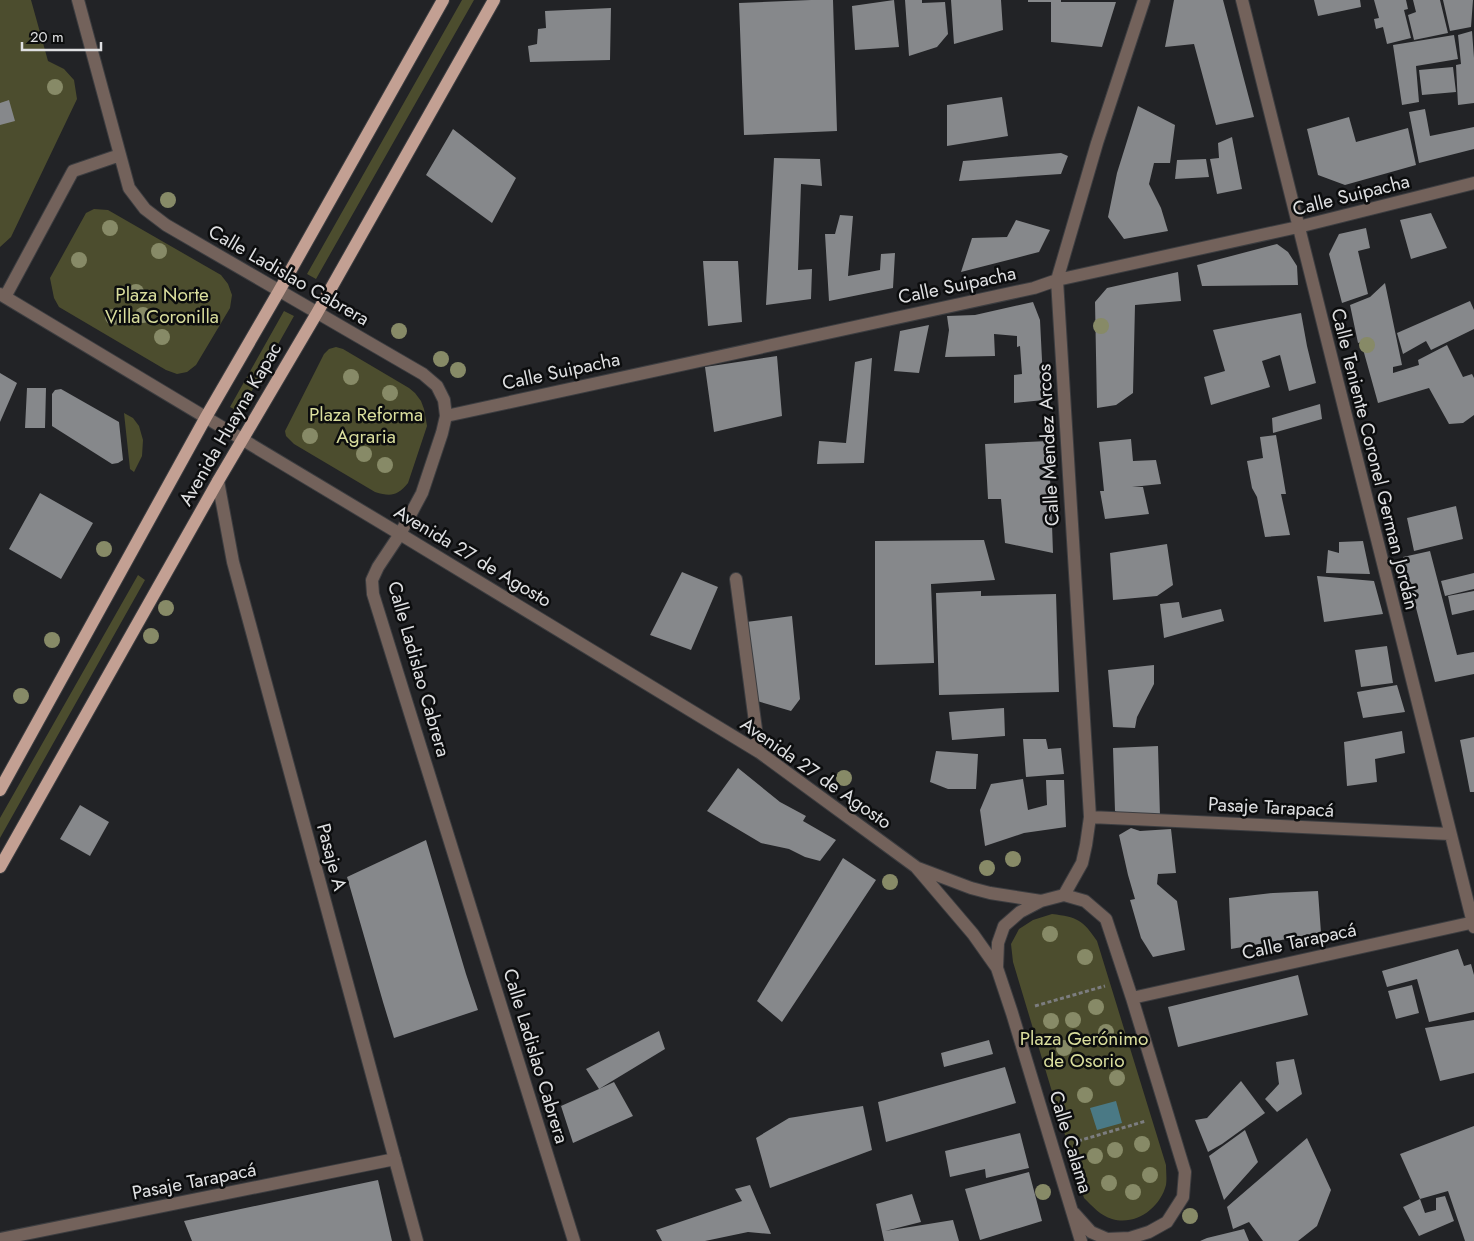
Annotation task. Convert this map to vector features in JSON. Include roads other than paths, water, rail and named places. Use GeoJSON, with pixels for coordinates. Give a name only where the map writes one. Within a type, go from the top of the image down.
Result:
{"type":"FeatureCollection","features":[{"type":"Feature","properties":{"kind":"main road","name":"Avenida Huayna Kapac"},"geometry":{"type":"LineString","coordinates":[[0,790],[4,775],[206,417],[280,291],[443,0]]}},
{"type":"Feature","properties":{"kind":"main road","name":"Avenida Huayna Kapac"},"geometry":{"type":"LineString","coordinates":[[0,867],[218,481],[317,313],[494,0]]}},
{"type":"Feature","properties":{"kind":"street","name":"Calle Ladislao Cabrera"},"geometry":{"type":"LineString","coordinates":[[78,0],[130,188],[145,209],[166,225],[424,374],[436,386],[444,400],[446,416],[422,494],[400,534],[378,567],[372,580],[374,594],[574,1241]]}},
{"type":"Feature","properties":{"kind":"street","name":"Calle Mendez Arcos"},"geometry":{"type":"LineString","coordinates":[[1064,895],[1082,863],[1090,817],[1057,280],[1097,143],[1144,0]]}},
{"type":"Feature","properties":{"kind":"street","name":"Calle Teniente Coronel German Jordán"},"geometry":{"type":"LineString","coordinates":[[1242,0],[1474,924]]}},
{"type":"Feature","properties":{"kind":"street"},"geometry":{"type":"LineString","coordinates":[[3,295],[74,171],[120,155]]}},
{"type":"Feature","properties":{"kind":"street","name":"Calle Suipacha"},"geometry":{"type":"LineString","coordinates":[[446,416],[1034,288],[1057,280],[1298,227],[1474,183]]}},
{"type":"Feature","properties":{"kind":"street","name":"Avenida 27 de Agosto"},"geometry":{"type":"LineString","coordinates":[[3,295],[760,752],[916,867],[973,934],[997,968]]}},
{"type":"Feature","properties":{"kind":"street","name":"Pasaje A"},"geometry":{"type":"LineString","coordinates":[[218,481],[233,562],[417,1241]]}},
{"type":"Feature","properties":{"kind":"street"},"geometry":{"type":"LineString","coordinates":[[736,578],[760,752]]}},
{"type":"Feature","properties":{"kind":"street","name":"Pasaje Tarapacá"},"geometry":{"type":"LineString","coordinates":[[1090,817],[1450,834]]}},
{"type":"Feature","properties":{"kind":"street","name":"Avenida 27 de Agosto"},"geometry":{"type":"LineString","coordinates":[[916,867],[990,893],[1041,901]]}},
{"type":"Feature","properties":{"kind":"street"},"geometry":{"type":"LineString","coordinates":[[997,968],[998,943],[1004,926],[1020,912],[1041,901],[1064,895],[1085,901],[1106,919],[1132,998],[1185,1172],[1183,1196],[1167,1222],[1149,1232],[1130,1238],[1107,1239],[1091,1232],[1072,1210]]}},
{"type":"Feature","properties":{"kind":"street","name":"Calle Tarapacá"},"geometry":{"type":"LineString","coordinates":[[1132,998],[1474,924]]}},
{"type":"Feature","properties":{"kind":"street","name":"Calle Calama"},"geometry":{"type":"LineString","coordinates":[[997,968],[1081,1241]]}},
{"type":"Feature","properties":{"kind":"street","name":"Pasaje Tarapacá"},"geometry":{"type":"LineString","coordinates":[[0,1239],[395,1159]]}},
{"type":"Feature","properties":{"kind":"water"},"geometry":{"type":"Polygon","coordinates":[[[1116,1101],[1122,1123],[1097,1130],[1090,1108],[1116,1101]]]}},
{"type":"Feature","properties":{"kind":"park label","name":"Plaza Norte Villa Coronilla"},"geometry":{"type":"Point","coordinates":[162,305]}},
{"type":"Feature","properties":{"kind":"park label","name":"Plaza Reforma Agraria"},"geometry":{"type":"Point","coordinates":[366,425]}},
{"type":"Feature","properties":{"kind":"park label","name":"Plaza Gerónimo de Osorio"},"geometry":{"type":"Point","coordinates":[1084,1049]}}]}
